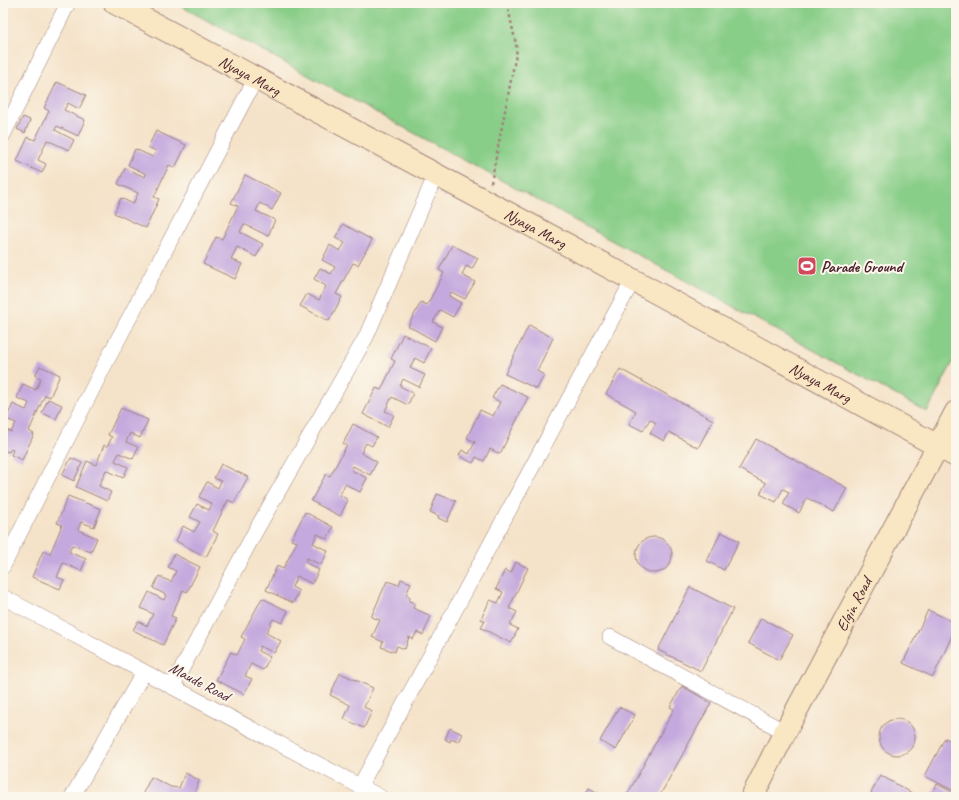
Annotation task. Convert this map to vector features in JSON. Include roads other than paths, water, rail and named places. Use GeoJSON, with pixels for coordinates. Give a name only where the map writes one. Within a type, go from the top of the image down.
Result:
{"type":"FeatureCollection","features":[{"type":"Feature","properties":{"kind":"street"},"geometry":{"type":"LineString","coordinates":[[3,135],[68,3]]}},
{"type":"Feature","properties":{"kind":"street","name":"Nyaya Marg"},"geometry":{"type":"LineString","coordinates":[[115,3],[633,280],[947,451]]}},
{"type":"Feature","properties":{"kind":"street"},"geometry":{"type":"LineString","coordinates":[[3,566],[105,364],[256,78]]}},
{"type":"Feature","properties":{"kind":"street"},"geometry":{"type":"LineString","coordinates":[[172,687],[255,532],[366,336],[436,174]]}},
{"type":"Feature","properties":{"kind":"street"},"geometry":{"type":"LineString","coordinates":[[360,786],[633,280]]}},
{"type":"Feature","properties":{"kind":"street","name":"Elgin Road"},"geometry":{"type":"LineString","coordinates":[[752,797],[785,732],[947,451],[956,412]]}},
{"type":"Feature","properties":{"kind":"street","name":"Maude Road"},"geometry":{"type":"LineString","coordinates":[[3,597],[380,797]]}},
{"type":"Feature","properties":{"kind":"street"},"geometry":{"type":"LineString","coordinates":[[610,637],[785,732]]}},
{"type":"Feature","properties":{"kind":"street"},"geometry":{"type":"LineString","coordinates":[[72,797],[144,672]]}},
{"type":"Feature","properties":{"kind":"place","name":"Parade Ground"},"geometry":{"type":"Point","coordinates":[807,266]}}]}
